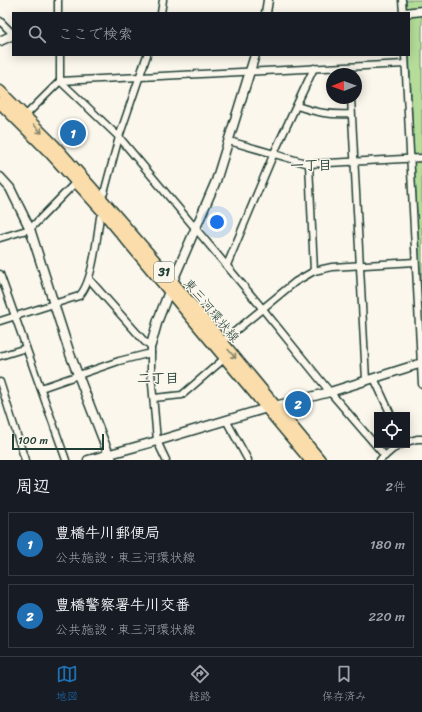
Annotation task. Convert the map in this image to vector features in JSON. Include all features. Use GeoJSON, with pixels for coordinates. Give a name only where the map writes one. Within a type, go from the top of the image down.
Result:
{"type":"FeatureCollection","features":[{"type":"Feature","properties":{"kind":"main road","name":"東三河環状線"},"geometry":{"type":"LineString","coordinates":[[0,92],[55,146],[100,197],[171,286],[225,358],[320,460]]}},
{"type":"Feature","properties":{"kind":"main road","name":"東三河環状線"},"geometry":{"type":"LineString","coordinates":[[0,103],[50,153],[222,342],[310,460]]}},
{"type":"Feature","properties":{"kind":"street"},"geometry":{"type":"LineString","coordinates":[[58,0],[58,12]]}},
{"type":"Feature","properties":{"kind":"street"},"geometry":{"type":"LineString","coordinates":[[161,12],[163,0]]}},
{"type":"Feature","properties":{"kind":"street"},"geometry":{"type":"LineString","coordinates":[[266,12],[268,0]]}},
{"type":"Feature","properties":{"kind":"street"},"geometry":{"type":"LineString","coordinates":[[402,0],[404,12]]}},
{"type":"Feature","properties":{"kind":"street"},"geometry":{"type":"LineString","coordinates":[[410,13],[422,12]]}},
{"type":"Feature","properties":{"kind":"street"},"geometry":{"type":"LineString","coordinates":[[0,21],[12,33]]}},
{"type":"Feature","properties":{"kind":"street"},"geometry":{"type":"LineString","coordinates":[[0,40],[12,34]]}},
{"type":"Feature","properties":{"kind":"street"},"geometry":{"type":"LineString","coordinates":[[60,56],[60,81],[119,137],[227,265],[383,458],[395,448]]}},
{"type":"Feature","properties":{"kind":"street"},"geometry":{"type":"LineString","coordinates":[[100,197],[104,193],[119,137],[147,56]]}},
{"type":"Feature","properties":{"kind":"street"},"geometry":{"type":"LineString","coordinates":[[166,460],[157,441],[151,349],[158,320],[171,286],[216,180],[255,56]]}},
{"type":"Feature","properties":{"kind":"street"},"geometry":{"type":"LineString","coordinates":[[405,56],[422,384]]}},
{"type":"Feature","properties":{"kind":"street"},"geometry":{"type":"LineString","coordinates":[[25,116],[60,81],[405,64]]}},
{"type":"Feature","properties":{"kind":"street"},"geometry":{"type":"LineString","coordinates":[[227,265],[274,153],[314,68]]}},
{"type":"Feature","properties":{"kind":"street"},"geometry":{"type":"LineString","coordinates":[[351,104],[366,380]]}},
{"type":"Feature","properties":{"kind":"street"},"geometry":{"type":"LineString","coordinates":[[297,106],[317,113],[332,115],[351,114]]}},
{"type":"Feature","properties":{"kind":"street"},"geometry":{"type":"LineString","coordinates":[[229,141],[309,164],[354,160],[422,158]]}},
{"type":"Feature","properties":{"kind":"street"},"geometry":{"type":"LineString","coordinates":[[309,164],[314,271]]}},
{"type":"Feature","properties":{"kind":"street"},"geometry":{"type":"LineString","coordinates":[[0,177],[10,188],[30,229],[77,375],[111,457]]}},
{"type":"Feature","properties":{"kind":"street"},"geometry":{"type":"LineString","coordinates":[[0,238],[30,229],[76,182]]}},
{"type":"Feature","properties":{"kind":"street"},"geometry":{"type":"LineString","coordinates":[[0,321],[79,296],[82,293],[89,279],[100,216],[104,213]]}},
{"type":"Feature","properties":{"kind":"street"},"geometry":{"type":"LineString","coordinates":[[222,342],[295,282],[314,271],[360,265],[415,262]]}},
{"type":"Feature","properties":{"kind":"street"},"geometry":{"type":"LineString","coordinates":[[0,274],[2,284],[16,316],[66,460]]}},
{"type":"Feature","properties":{"kind":"street"},"geometry":{"type":"LineString","coordinates":[[89,279],[151,349]]}},
{"type":"Feature","properties":{"kind":"street"},"geometry":{"type":"LineString","coordinates":[[0,356],[26,348]]}},
{"type":"Feature","properties":{"kind":"street"},"geometry":{"type":"LineString","coordinates":[[41,388],[151,349]]}},
{"type":"Feature","properties":{"kind":"street"},"geometry":{"type":"LineString","coordinates":[[154,398],[182,395],[225,358]]}},
{"type":"Feature","properties":{"kind":"street"},"geometry":{"type":"LineString","coordinates":[[88,460],[111,457],[226,420],[330,392],[422,364]]}},
{"type":"Feature","properties":{"kind":"street"},"geometry":{"type":"LineString","coordinates":[[374,378],[390,412]]}},
{"type":"Feature","properties":{"kind":"street"},"geometry":{"type":"LineString","coordinates":[[0,382],[25,460]]}},
{"type":"Feature","properties":{"kind":"street"},"geometry":{"type":"LineString","coordinates":[[226,420],[248,460]]}},
{"type":"Feature","properties":{"kind":"street"},"geometry":{"type":"LineString","coordinates":[[410,441],[422,439]]}},
{"type":"Feature","properties":{"kind":"green space"},"geometry":{"type":"Polygon","coordinates":[[[402,0],[422,0],[422,363],[405,56],[410,56],[410,12],[403,12],[402,0]]]}},
{"type":"Feature","properties":{"kind":"waterway"},"geometry":{"type":"LineString","coordinates":[[409,56],[413,152]]}},
{"type":"Feature","properties":{"kind":"waterway"},"geometry":{"type":"LineString","coordinates":[[414,166],[422,319]]}},
{"type":"Feature","properties":{"kind":"place","name":"豊橋牛川郵便局"},"geometry":{"type":"Point","coordinates":[73,133]}},
{"type":"Feature","properties":{"kind":"place","name":"豊橋警察署牛川交番"},"geometry":{"type":"Point","coordinates":[298,404]}},
{"type":"Feature","properties":{"kind":"district","name":"一丁目"},"geometry":{"type":"Point","coordinates":[311,165]}},
{"type":"Feature","properties":{"kind":"district","name":"二丁目"},"geometry":{"type":"Point","coordinates":[158,378]}}]}
